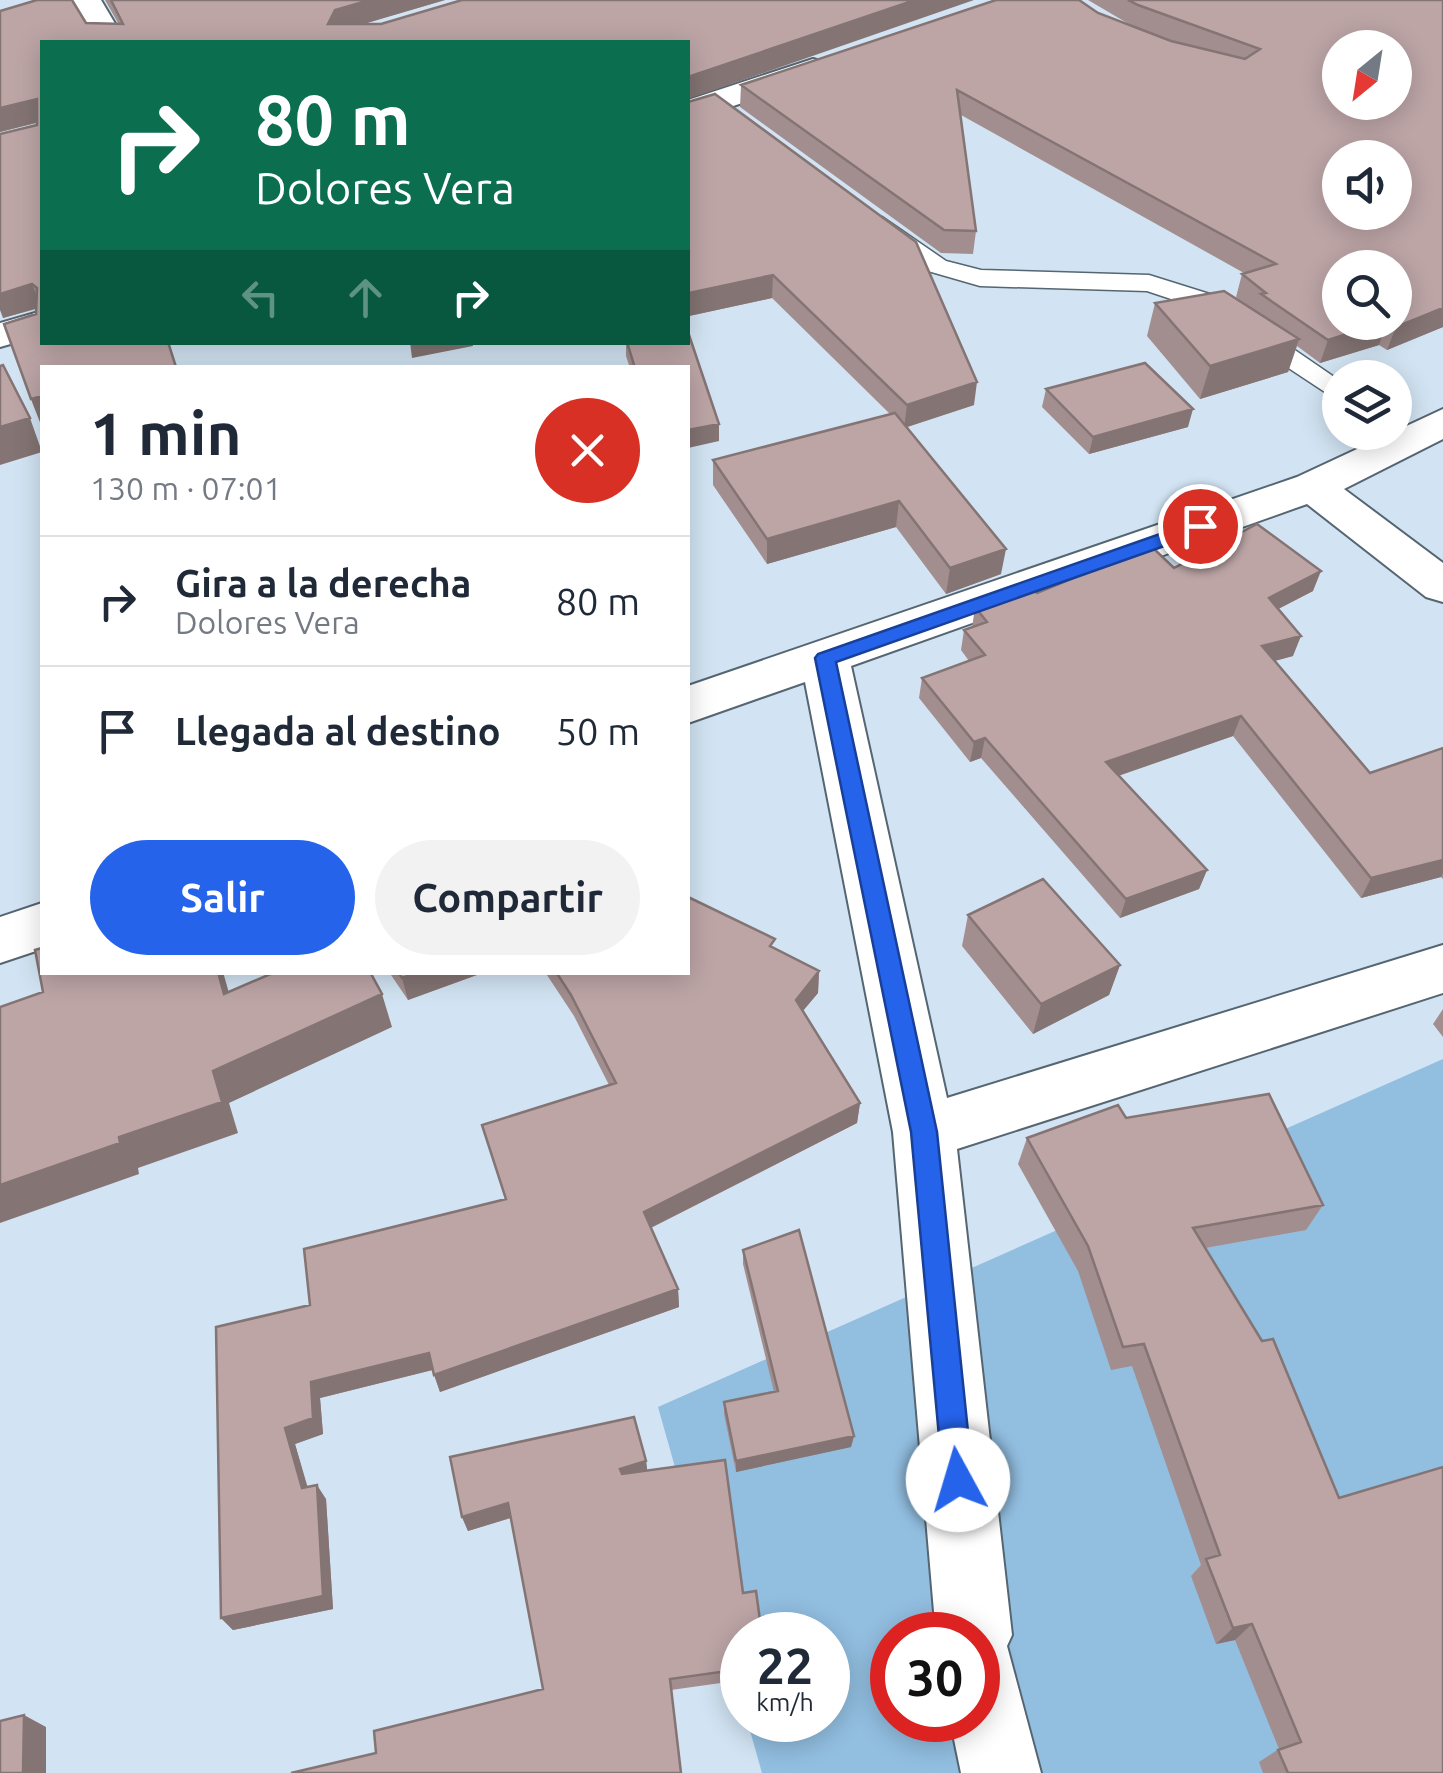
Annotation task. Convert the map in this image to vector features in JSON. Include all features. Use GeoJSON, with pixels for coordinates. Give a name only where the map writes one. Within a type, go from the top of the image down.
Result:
{"type":"FeatureCollection","features":[{"type":"Feature","properties":{"kind":"street"},"geometry":{"type":"LineString","coordinates":[[86,0],[110,40]]}},
{"type":"Feature","properties":{"kind":"street"},"geometry":{"type":"LineString","coordinates":[[702,106],[843,60]]}},
{"type":"Feature","properties":{"kind":"street"},"geometry":{"type":"LineString","coordinates":[[0,335],[40,324]]}},
{"type":"Feature","properties":{"kind":"street"},"geometry":{"type":"LineString","coordinates":[[690,704],[1312,487],[1415,432]]}},
{"type":"Feature","properties":{"kind":"street"},"geometry":{"type":"LineString","coordinates":[[1312,487],[1443,586]]}},
{"type":"Feature","properties":{"kind":"street"},"geometry":{"type":"LineString","coordinates":[[825,658],[924,1132],[972,1612]]}},
{"type":"Feature","properties":{"kind":"street"},"geometry":{"type":"LineString","coordinates":[[0,940],[40,927]]}},
{"type":"Feature","properties":{"kind":"street"},"geometry":{"type":"LineString","coordinates":[[924,1132],[1443,968]]}},
{"type":"Feature","properties":{"kind":"street"},"geometry":{"type":"LineString","coordinates":[[994,1742],[1001,1773]]}},
{"type":"Feature","properties":{"kind":"lane"},"geometry":{"type":"LineString","coordinates":[[702,106],[747,124]]}},
{"type":"Feature","properties":{"kind":"lane"},"geometry":{"type":"LineString","coordinates":[[856,206],[938,266],[980,278],[1148,283],[1207,302],[1322,382]]}},
{"type":"Feature","properties":{"kind":"shaded area"},"geometry":{"type":"Polygon","coordinates":[[[1443,1059],[1443,1773],[762,1773],[753,1742],[850,1742],[850,1612],[720,1612],[720,1626],[658,1407],[1443,1059]]]}},
{"type":"Feature","properties":{"kind":"building"},"geometry":{"type":"Polygon","coordinates":[[[37,0],[72,0],[86,23],[123,24],[111,0],[370,0],[335,10],[328,24],[381,24],[462,0],[915,0],[690,76],[690,40],[40,40],[40,345],[169,345],[175,365],[40,365],[40,397],[31,399],[4,324],[36,314],[37,288],[32,284],[0,294],[0,134],[37,125],[37,99],[0,108],[0,11],[37,0]]]}},
{"type":"Feature","properties":{"kind":"building"},"geometry":{"type":"Polygon","coordinates":[[[996,0],[1079,0],[1098,13],[1171,41],[1245,59],[1260,49],[1128,0],[1443,0],[1443,308],[1412,321],[1412,250],[1322,250],[1322,336],[1261,294],[1266,293],[1242,274],[1276,264],[957,90],[976,231],[944,230],[741,85],[996,0]]]}},
{"type":"Feature","properties":{"kind":"building"},"geometry":{"type":"Polygon","coordinates":[[[715,94],[916,242],[977,382],[907,405],[773,275],[690,293],[690,101],[715,94]]]}},
{"type":"Feature","properties":{"kind":"building"},"geometry":{"type":"Polygon","coordinates":[[[1224,291],[1299,339],[1210,366],[1155,303],[1224,291]]]}},
{"type":"Feature","properties":{"kind":"building"},"geometry":{"type":"Polygon","coordinates":[[[690,338],[719,424],[690,430],[690,365],[634,365],[628,345],[690,345],[690,338]]]}},
{"type":"Feature","properties":{"kind":"building"},"geometry":{"type":"Polygon","coordinates":[[[1145,363],[1193,409],[1093,437],[1046,389],[1145,363]]]}},
{"type":"Feature","properties":{"kind":"building"},"geometry":{"type":"Polygon","coordinates":[[[3,365],[30,418],[0,427],[0,366],[3,365]]]}},
{"type":"Feature","properties":{"kind":"building"},"geometry":{"type":"Polygon","coordinates":[[[895,413],[1006,549],[950,568],[899,501],[767,539],[713,460],[895,413]]]}},
{"type":"Feature","properties":{"kind":"building"},"geometry":{"type":"Polygon","coordinates":[[[1257,524],[1321,571],[1269,598],[1301,636],[1262,646],[1370,773],[1443,748],[1443,860],[1371,878],[1241,716],[1106,762],[1207,870],[1126,899],[985,738],[974,742],[922,678],[985,655],[964,630],[987,622],[975,607],[1032,587],[1037,593],[1151,546],[1174,568],[1257,524]]]}},
{"type":"Feature","properties":{"kind":"building"},"geometry":{"type":"Polygon","coordinates":[[[1043,879],[1120,965],[1041,1004],[968,915],[1043,879]]]}},
{"type":"Feature","properties":{"kind":"building"},"geometry":{"type":"Polygon","coordinates":[[[690,898],[775,939],[770,946],[819,971],[796,1000],[860,1103],[644,1212],[678,1289],[434,1375],[429,1353],[311,1382],[313,1418],[285,1428],[302,1488],[317,1485],[323,1596],[221,1618],[216,1327],[310,1305],[304,1249],[506,1199],[482,1125],[616,1083],[558,975],[690,975],[690,898]]]}},
{"type":"Feature","properties":{"kind":"building"},"geometry":{"type":"Polygon","coordinates":[[[40,949],[40,975],[219,975],[224,994],[268,975],[372,975],[382,994],[213,1071],[222,1102],[119,1137],[120,1143],[0,1185],[0,1007],[43,992],[35,950],[40,949]]]}},
{"type":"Feature","properties":{"kind":"building"},"geometry":{"type":"Polygon","coordinates":[[[1269,1094],[1323,1205],[1193,1228],[1262,1341],[1273,1339],[1339,1498],[1443,1467],[1443,1773],[1288,1773],[1278,1750],[1301,1742],[1252,1624],[1233,1628],[1206,1559],[1220,1555],[1144,1344],[1123,1347],[1088,1246],[1027,1138],[1118,1105],[1126,1118],[1269,1094]]]}},
{"type":"Feature","properties":{"kind":"building"},"geometry":{"type":"Polygon","coordinates":[[[799,1230],[854,1436],[736,1461],[724,1402],[778,1391],[743,1250],[799,1230]]]}},
{"type":"Feature","properties":{"kind":"building"},"geometry":{"type":"Polygon","coordinates":[[[634,1417],[646,1461],[620,1469],[622,1474],[725,1460],[743,1593],[756,1591],[759,1612],[720,1612],[720,1672],[670,1679],[681,1773],[291,1773],[376,1753],[374,1731],[543,1689],[508,1503],[462,1517],[450,1457],[634,1417]]]}},
{"type":"Feature","properties":{"kind":"building"},"geometry":{"type":"Polygon","coordinates":[[[24,1715],[23,1773],[0,1773],[0,1721],[24,1715]]]}},
{"type":"Feature","properties":{"kind":"route"},"geometry":{"type":"LineString","coordinates":[[958,1480],[924,1132],[825,658],[1200,526]]}}]}
